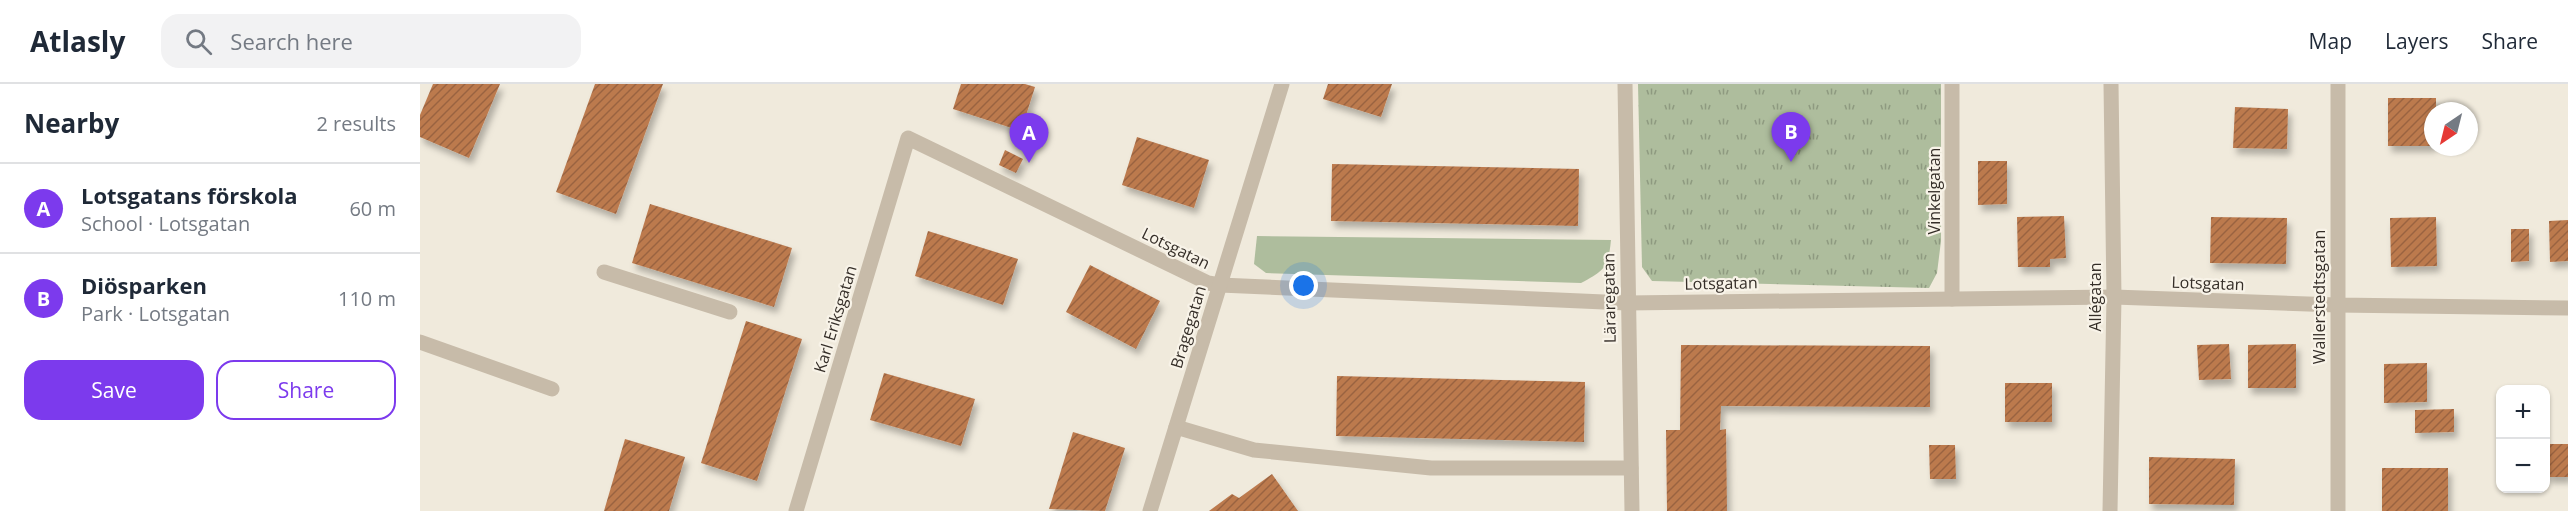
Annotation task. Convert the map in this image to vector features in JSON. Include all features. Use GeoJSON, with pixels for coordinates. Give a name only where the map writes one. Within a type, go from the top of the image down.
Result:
{"type":"FeatureCollection","features":[{"type":"Feature","properties":{"kind":"street","name":"Bragegatan"},"geometry":{"type":"LineString","coordinates":[[1149,511],[1282,84]]}},
{"type":"Feature","properties":{"kind":"street","name":"Läraregatan"},"geometry":{"type":"LineString","coordinates":[[1625,84],[1632,511]]}},
{"type":"Feature","properties":{"kind":"street","name":"Vinkelgatan"},"geometry":{"type":"LineString","coordinates":[[1952,84],[1952,299]]}},
{"type":"Feature","properties":{"kind":"street","name":"Allégatan"},"geometry":{"type":"LineString","coordinates":[[2110,511],[2114,297],[2111,84]]}},
{"type":"Feature","properties":{"kind":"street","name":"Wallerstedtsgatan"},"geometry":{"type":"LineString","coordinates":[[2338,84],[2338,511]]}},
{"type":"Feature","properties":{"kind":"street","name":"Lotsgatan"},"geometry":{"type":"LineString","coordinates":[[908,138],[1208,283],[1220,285],[1627,303],[2114,297],[2337,305],[2568,308]]}},
{"type":"Feature","properties":{"kind":"street","name":"Karl Eriksgatan"},"geometry":{"type":"LineString","coordinates":[[796,511],[908,138]]}},
{"type":"Feature","properties":{"kind":"street"},"geometry":{"type":"LineString","coordinates":[[604,272],[730,312]]}},
{"type":"Feature","properties":{"kind":"street"},"geometry":{"type":"LineString","coordinates":[[420,342],[552,389]]}},
{"type":"Feature","properties":{"kind":"street"},"geometry":{"type":"LineString","coordinates":[[1176,427],[1254,450],[1431,468],[1631,468]]}},
{"type":"Feature","properties":{"kind":"green space"},"geometry":{"type":"Polygon","coordinates":[[[1638,84],[1941,84],[1941,241],[1937,273],[1929,288],[1652,281],[1642,267],[1638,84]]]}},
{"type":"Feature","properties":{"kind":"green space"},"geometry":{"type":"Polygon","coordinates":[[[1257,236],[1611,240],[1604,267],[1581,283],[1266,273],[1254,264],[1257,236]]]}},
{"type":"Feature","properties":{"kind":"building"},"geometry":{"type":"Polygon","coordinates":[[[433,84],[500,84],[469,158],[420,137],[420,115],[433,84]]]}},
{"type":"Feature","properties":{"kind":"building"},"geometry":{"type":"Polygon","coordinates":[[[595,84],[663,84],[616,214],[556,192],[595,84]]]}},
{"type":"Feature","properties":{"kind":"building"},"geometry":{"type":"Polygon","coordinates":[[[961,84],[1025,84],[1035,87],[1021,131],[953,109],[961,84]]]}},
{"type":"Feature","properties":{"kind":"building"},"geometry":{"type":"Polygon","coordinates":[[[1328,84],[1392,84],[1381,117],[1323,99],[1328,84]]]}},
{"type":"Feature","properties":{"kind":"building"},"geometry":{"type":"Polygon","coordinates":[[[2388,98],[2436,98],[2436,102],[2424,102],[2424,146],[2388,146],[2388,98]]]}},
{"type":"Feature","properties":{"kind":"building"},"geometry":{"type":"Polygon","coordinates":[[[2235,107],[2288,109],[2287,149],[2233,148],[2235,107]]]}},
{"type":"Feature","properties":{"kind":"building"},"geometry":{"type":"Polygon","coordinates":[[[1137,137],[1209,160],[1194,208],[1122,185],[1137,137]]]}},
{"type":"Feature","properties":{"kind":"building"},"geometry":{"type":"Polygon","coordinates":[[[1005,150],[1023,159],[1016,173],[999,165],[1005,150]]]}},
{"type":"Feature","properties":{"kind":"building"},"geometry":{"type":"Polygon","coordinates":[[[1978,161],[2007,161],[2007,204],[1978,205],[1978,161]]]}},
{"type":"Feature","properties":{"kind":"building"},"geometry":{"type":"Polygon","coordinates":[[[1332,164],[1579,169],[1578,226],[1331,221],[1332,164]]]}},
{"type":"Feature","properties":{"kind":"building"},"geometry":{"type":"Polygon","coordinates":[[[650,204],[792,248],[774,307],[632,263],[650,204]]]}},
{"type":"Feature","properties":{"kind":"building"},"geometry":{"type":"Polygon","coordinates":[[[2064,216],[2066,258],[2050,259],[2050,267],[2018,267],[2017,217],[2064,216]]]}},
{"type":"Feature","properties":{"kind":"building"},"geometry":{"type":"Polygon","coordinates":[[[2211,217],[2287,218],[2286,264],[2210,263],[2211,217]]]}},
{"type":"Feature","properties":{"kind":"building"},"geometry":{"type":"Polygon","coordinates":[[[2436,217],[2437,266],[2391,267],[2390,218],[2436,217]]]}},
{"type":"Feature","properties":{"kind":"building"},"geometry":{"type":"Polygon","coordinates":[[[2568,220],[2568,261],[2550,262],[2549,221],[2568,220]]]}},
{"type":"Feature","properties":{"kind":"building"},"geometry":{"type":"Polygon","coordinates":[[[2511,229],[2529,229],[2529,261],[2511,262],[2511,229]]]}},
{"type":"Feature","properties":{"kind":"building"},"geometry":{"type":"Polygon","coordinates":[[[928,231],[1018,259],[1003,305],[915,276],[928,231]]]}},
{"type":"Feature","properties":{"kind":"building"},"geometry":{"type":"Polygon","coordinates":[[[1090,265],[1160,301],[1136,349],[1066,312],[1090,265]]]}},
{"type":"Feature","properties":{"kind":"building"},"geometry":{"type":"Polygon","coordinates":[[[746,321],[802,339],[757,481],[701,463],[746,321]]]}},
{"type":"Feature","properties":{"kind":"building"},"geometry":{"type":"Polygon","coordinates":[[[2229,344],[2231,379],[2199,380],[2197,345],[2229,344]]]}},
{"type":"Feature","properties":{"kind":"building"},"geometry":{"type":"Polygon","coordinates":[[[2296,344],[2296,388],[2248,388],[2248,345],[2296,344]]]}},
{"type":"Feature","properties":{"kind":"building"},"geometry":{"type":"Polygon","coordinates":[[[1681,345],[1930,346],[1930,407],[1721,406],[1720,430],[1726,429],[1727,511],[1667,511],[1666,430],[1680,430],[1681,345]]]}},
{"type":"Feature","properties":{"kind":"building"},"geometry":{"type":"Polygon","coordinates":[[[2427,363],[2427,402],[2384,403],[2384,364],[2427,363]]]}},
{"type":"Feature","properties":{"kind":"building"},"geometry":{"type":"Polygon","coordinates":[[[884,373],[975,399],[961,446],[870,420],[884,373]]]}},
{"type":"Feature","properties":{"kind":"building"},"geometry":{"type":"Polygon","coordinates":[[[1337,376],[1585,382],[1584,442],[1336,436],[1337,376]]]}},
{"type":"Feature","properties":{"kind":"building"},"geometry":{"type":"Polygon","coordinates":[[[2005,383],[2052,383],[2052,422],[2005,422],[2005,383]]]}},
{"type":"Feature","properties":{"kind":"building"},"geometry":{"type":"Polygon","coordinates":[[[2454,409],[2454,432],[2415,433],[2415,410],[2454,409]]]}},
{"type":"Feature","properties":{"kind":"building"},"geometry":{"type":"Polygon","coordinates":[[[1073,432],[1125,448],[1105,511],[1049,509],[1073,432]]]}},
{"type":"Feature","properties":{"kind":"building"},"geometry":{"type":"Polygon","coordinates":[[[625,439],[685,457],[669,511],[604,511],[625,439]]]}},
{"type":"Feature","properties":{"kind":"building"},"geometry":{"type":"Polygon","coordinates":[[[2550,444],[2568,444],[2568,477],[2550,477],[2550,444]]]}},
{"type":"Feature","properties":{"kind":"building"},"geometry":{"type":"Polygon","coordinates":[[[1929,445],[1955,445],[1956,479],[1930,479],[1929,445]]]}},
{"type":"Feature","properties":{"kind":"building"},"geometry":{"type":"Polygon","coordinates":[[[2149,457],[2235,459],[2234,505],[2149,504],[2149,457]]]}},
{"type":"Feature","properties":{"kind":"building"},"geometry":{"type":"Polygon","coordinates":[[[2382,468],[2448,468],[2448,511],[2382,511],[2382,468]]]}},
{"type":"Feature","properties":{"kind":"building"},"geometry":{"type":"Polygon","coordinates":[[[1272,474],[1298,511],[1209,511],[1232,494],[1239,498],[1272,474]]]}},
{"type":"Feature","properties":{"kind":"place","name":"Diösparken"},"geometry":{"type":"Point","coordinates":[1791,162]}},
{"type":"Feature","properties":{"kind":"place","name":"Lotsgatans förskola"},"geometry":{"type":"Point","coordinates":[1029,163]}}]}
